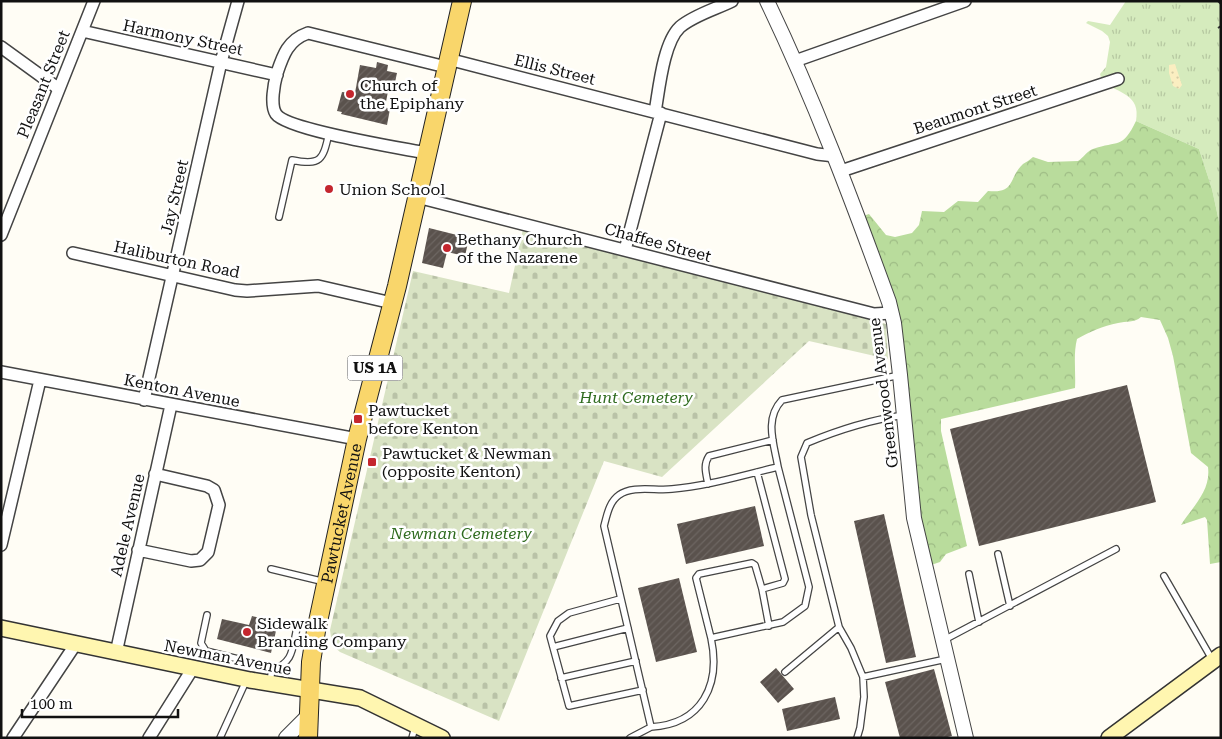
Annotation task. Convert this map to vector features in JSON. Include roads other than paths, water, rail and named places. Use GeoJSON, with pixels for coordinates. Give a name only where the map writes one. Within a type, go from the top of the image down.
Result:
{"type":"FeatureCollection","features":[{"type":"Feature","properties":{"kind":"main road","name":"Pawtucket Avenue"},"geometry":{"type":"LineString","coordinates":[[308,738],[311,662],[327,582],[357,439],[392,303],[462,1]]}},
{"type":"Feature","properties":{"kind":"main road","name":"Newman Avenue"},"geometry":{"type":"LineString","coordinates":[[1,628],[75,645],[247,679],[271,677],[310,691],[360,698],[414,731],[442,738]]}},
{"type":"Feature","properties":{"kind":"main road"},"geometry":{"type":"LineString","coordinates":[[1109,738],[1217,658]]}},
{"type":"Feature","properties":{"kind":"street","name":"Pleasant Street"},"geometry":{"type":"LineString","coordinates":[[1,235],[4,221],[60,89],[94,1]]}},
{"type":"Feature","properties":{"kind":"street","name":"Jay Street"},"geometry":{"type":"LineString","coordinates":[[144,400],[221,62],[238,1]]}},
{"type":"Feature","properties":{"kind":"street"},"geometry":{"type":"LineString","coordinates":[[625,250],[658,113],[669,46],[674,35],[689,22],[732,1]]}},
{"type":"Feature","properties":{"kind":"street","name":"Greenwood Avenue"},"geometry":{"type":"LineString","coordinates":[[767,1],[842,171],[892,313],[914,518],[966,738]]}},
{"type":"Feature","properties":{"kind":"street"},"geometry":{"type":"LineString","coordinates":[[795,61],[965,1]]}},
{"type":"Feature","properties":{"kind":"street","name":"Harmony Street"},"geometry":{"type":"LineString","coordinates":[[82,31],[277,75]]}},
{"type":"Feature","properties":{"kind":"street","name":"Ellis Street"},"geometry":{"type":"LineString","coordinates":[[426,153],[329,133],[282,120],[276,113],[273,105],[277,75],[286,48],[293,40],[308,33],[447,63],[658,113],[817,154],[835,156]]}},
{"type":"Feature","properties":{"kind":"street"},"geometry":{"type":"LineString","coordinates":[[1,47],[60,89]]}},
{"type":"Feature","properties":{"kind":"street","name":"Beaumont Street"},"geometry":{"type":"LineString","coordinates":[[842,171],[1118,79]]}},
{"type":"Feature","properties":{"kind":"street","name":"Chaffee Street"},"geometry":{"type":"LineString","coordinates":[[417,197],[874,314],[892,313]]}},
{"type":"Feature","properties":{"kind":"street","name":"Haliburton Road"},"geometry":{"type":"LineString","coordinates":[[73,253],[247,291],[318,286],[392,303]]}},
{"type":"Feature","properties":{"kind":"street","name":"Kenton Avenue"},"geometry":{"type":"LineString","coordinates":[[1,372],[357,439]]}},
{"type":"Feature","properties":{"kind":"street"},"geometry":{"type":"LineString","coordinates":[[1,545],[40,380]]}},
{"type":"Feature","properties":{"kind":"street","name":"Adele Avenue"},"geometry":{"type":"LineString","coordinates":[[116,653],[171,405]]}},
{"type":"Feature","properties":{"kind":"street"},"geometry":{"type":"LineString","coordinates":[[138,550],[191,561],[200,560],[208,552],[219,505],[214,490],[207,486],[155,474]]}},
{"type":"Feature","properties":{"kind":"street"},"geometry":{"type":"LineString","coordinates":[[13,738],[75,645]]}},
{"type":"Feature","properties":{"kind":"street"},"geometry":{"type":"LineString","coordinates":[[149,738],[193,668]]}},
{"type":"Feature","properties":{"kind":"street"},"geometry":{"type":"LineString","coordinates":[[286,738],[308,716]]}},
{"type":"Feature","properties":{"kind":"lane"},"geometry":{"type":"LineString","coordinates":[[279,217],[292,160],[310,164],[319,160],[324,153],[329,133]]}},
{"type":"Feature","properties":{"kind":"lane"},"geometry":{"type":"LineString","coordinates":[[711,638],[783,622],[805,606],[809,587],[778,467],[770,423],[777,406],[782,400],[900,375]]}},
{"type":"Feature","properties":{"kind":"lane"},"geometry":{"type":"LineString","coordinates":[[857,738],[864,697],[862,677],[851,648],[839,627],[811,515],[801,457],[807,443],[855,425],[904,415]]}},
{"type":"Feature","properties":{"kind":"lane"},"geometry":{"type":"LineString","coordinates":[[708,484],[705,462],[709,456],[773,440]]}},
{"type":"Feature","properties":{"kind":"lane"},"geometry":{"type":"LineString","coordinates":[[651,727],[604,526],[612,502],[620,495],[629,491],[671,489],[708,484],[778,467]]}},
{"type":"Feature","properties":{"kind":"lane"},"geometry":{"type":"LineString","coordinates":[[757,472],[785,579],[784,583],[762,590]]}},
{"type":"Feature","properties":{"kind":"lane"},"geometry":{"type":"LineString","coordinates":[[944,640],[1116,549]]}},
{"type":"Feature","properties":{"kind":"lane"},"geometry":{"type":"LineString","coordinates":[[998,554],[1010,606]]}},
{"type":"Feature","properties":{"kind":"lane"},"geometry":{"type":"LineString","coordinates":[[630,738],[651,727],[667,726],[690,716],[704,699],[712,682],[714,653],[696,578],[699,574],[752,563],[755,565],[769,626]]}},
{"type":"Feature","properties":{"kind":"lane"},"geometry":{"type":"LineString","coordinates":[[271,569],[327,582]]}},
{"type":"Feature","properties":{"kind":"lane"},"geometry":{"type":"LineString","coordinates":[[969,574],[979,622]]}},
{"type":"Feature","properties":{"kind":"lane"},"geometry":{"type":"LineString","coordinates":[[1164,576],[1217,658]]}},
{"type":"Feature","properties":{"kind":"lane"},"geometry":{"type":"LineString","coordinates":[[620,599],[569,613],[558,620],[550,636],[553,648],[569,706],[643,690]]}},
{"type":"Feature","properties":{"kind":"lane"},"geometry":{"type":"LineString","coordinates":[[207,615],[201,642],[206,651],[267,666],[271,677],[285,666],[290,657],[297,628]]}},
{"type":"Feature","properties":{"kind":"lane"},"geometry":{"type":"LineString","coordinates":[[785,672],[839,627]]}},
{"type":"Feature","properties":{"kind":"lane"},"geometry":{"type":"LineString","coordinates":[[553,648],[628,628]]}},
{"type":"Feature","properties":{"kind":"lane"},"geometry":{"type":"LineString","coordinates":[[862,677],[948,658]]}},
{"type":"Feature","properties":{"kind":"lane"},"geometry":{"type":"LineString","coordinates":[[561,678],[636,661]]}},
{"type":"Feature","properties":{"kind":"lane"},"geometry":{"type":"LineString","coordinates":[[220,738],[247,679]]}},
{"type":"Feature","properties":{"kind":"place","name":"Church of the Epiphany"},"geometry":{"type":"Point","coordinates":[350,94]}},
{"type":"Feature","properties":{"kind":"place","name":"Union School"},"geometry":{"type":"Point","coordinates":[329,189]}},
{"type":"Feature","properties":{"kind":"place","name":"Bethany Church of the Nazarene"},"geometry":{"type":"Point","coordinates":[447,248]}},
{"type":"Feature","properties":{"kind":"place","name":"Pawtucket before Kenton"},"geometry":{"type":"Point","coordinates":[358,419]}},
{"type":"Feature","properties":{"kind":"place","name":"Pawtucket & Newman (opposite Kenton)"},"geometry":{"type":"Point","coordinates":[372,462]}},
{"type":"Feature","properties":{"kind":"place","name":"Sidewalk Branding Company"},"geometry":{"type":"Point","coordinates":[247,632]}},
{"type":"Feature","properties":{"kind":"park label","name":"Hunt Cemetery"},"geometry":{"type":"Point","coordinates":[636,397]}},
{"type":"Feature","properties":{"kind":"park label","name":"Newman Cemetery"},"geometry":{"type":"Point","coordinates":[461,533]}}]}
